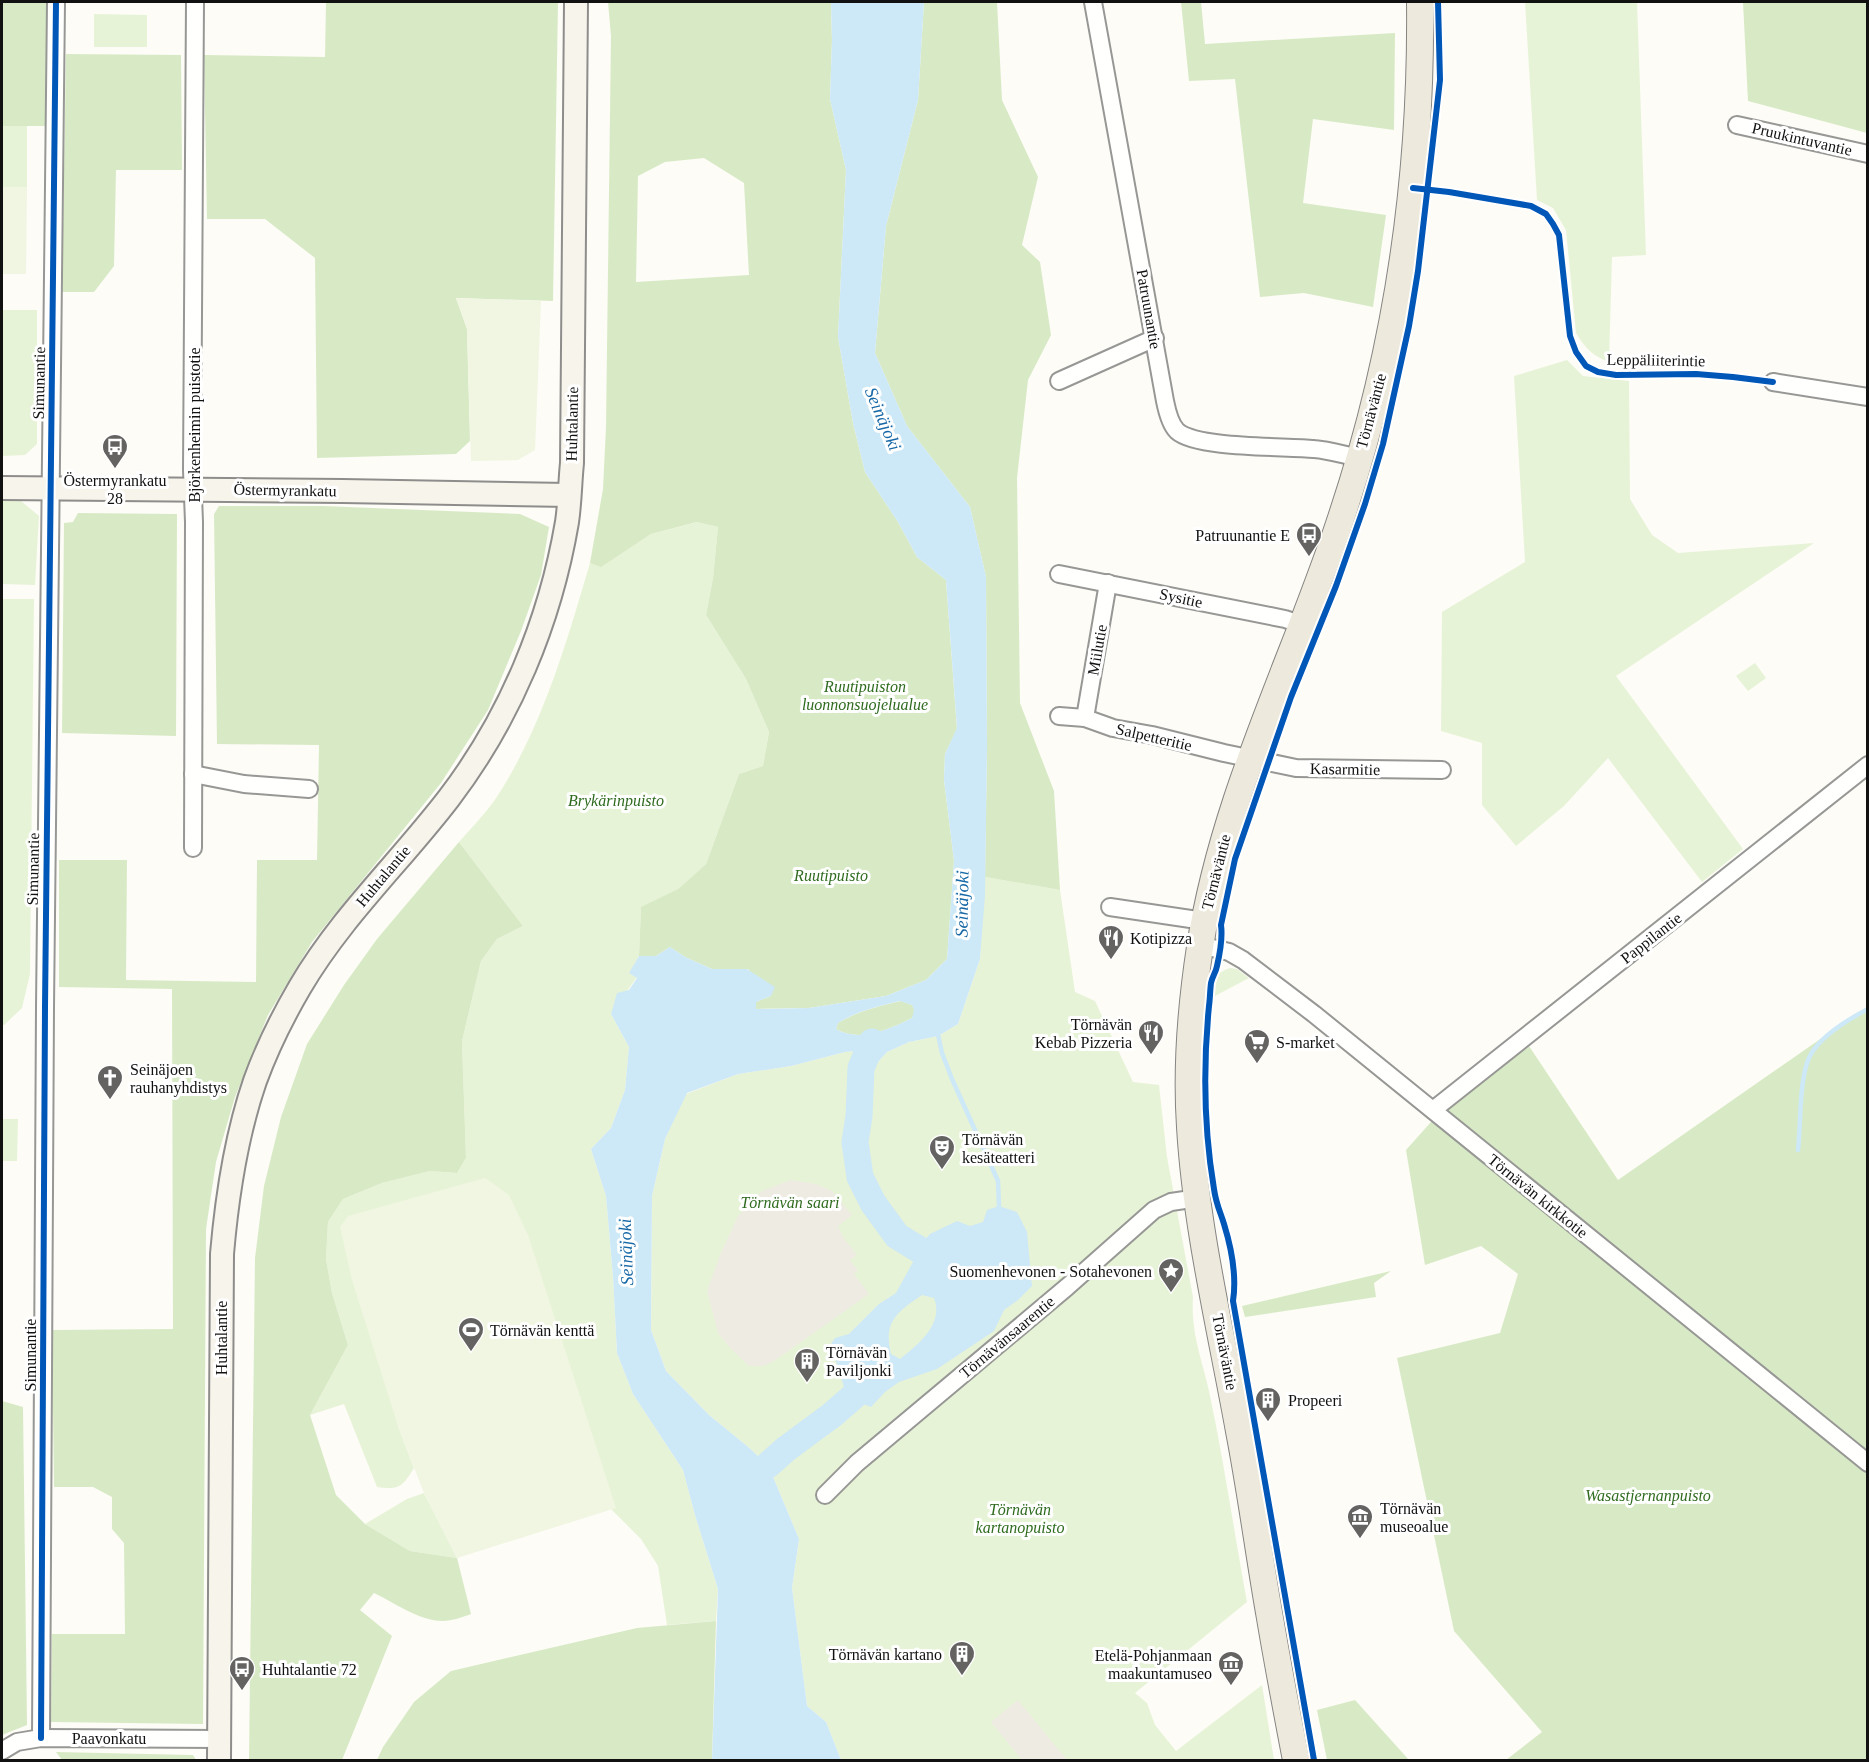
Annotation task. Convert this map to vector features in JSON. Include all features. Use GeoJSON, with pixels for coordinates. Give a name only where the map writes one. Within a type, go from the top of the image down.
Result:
{"type":"FeatureCollection","features":[{"type":"Feature","properties":{"kind":"main road","name":"Huhtalantie"},"geometry":{"type":"LineString","coordinates":[[219,1750],[222,1254],[226,1208],[236,1152],[255,1081],[276,1032],[301,986],[356,907],[448,799],[477,759],[501,718],[540,628],[557,569],[567,520],[569,495],[573,411],[576,2]]}},
{"type":"Feature","properties":{"kind":"main road","name":"Törnäväntie"},"geometry":{"type":"LineString","coordinates":[[1296,1761],[1198,1198],[1190,1128],[1191,1024],[1202,933],[1221,850],[1250,759],[1303,625],[1342,516],[1381,376],[1401,280],[1410,216],[1418,131],[1421,66],[1420,2]]}},
{"type":"Feature","properties":{"kind":"main road","name":"Östermyrankatu"},"geometry":{"type":"LineString","coordinates":[[2,488],[569,495]]}},
{"type":"Feature","properties":{"kind":"street","name":"Simunantie"},"geometry":{"type":"LineString","coordinates":[[41,1738],[45,1007],[56,2]]}},
{"type":"Feature","properties":{"kind":"street","name":"Björkenheimin puistotie"},"geometry":{"type":"LineString","coordinates":[[193,848],[195,2]]}},
{"type":"Feature","properties":{"kind":"street","name":"Patruunantie"},"geometry":{"type":"LineString","coordinates":[[1093,2],[1167,413],[1175,430],[1188,438],[1216,443],[1316,449],[1359,458]]}},
{"type":"Feature","properties":{"kind":"street","name":"Pruukintuvantie"},"geometry":{"type":"LineString","coordinates":[[1737,125],[1868,154]]}},
{"type":"Feature","properties":{"kind":"street"},"geometry":{"type":"LineString","coordinates":[[1059,381],[1155,338]]}},
{"type":"Feature","properties":{"kind":"street"},"geometry":{"type":"LineString","coordinates":[[1773,382],[1868,397]]}},
{"type":"Feature","properties":{"kind":"street","name":"Sysitie"},"geometry":{"type":"LineString","coordinates":[[1059,574],[1285,619],[1303,625]]}},
{"type":"Feature","properties":{"kind":"street","name":"Miilutie"},"geometry":{"type":"LineString","coordinates":[[1085,718],[1108,583]]}},
{"type":"Feature","properties":{"kind":"street","name":"Salpetteritie"},"geometry":{"type":"LineString","coordinates":[[1059,716],[1085,718],[1113,728],[1250,759]]}},
{"type":"Feature","properties":{"kind":"street","name":"Kasarmitie"},"geometry":{"type":"LineString","coordinates":[[1250,759],[1296,768],[1442,770]]}},
{"type":"Feature","properties":{"kind":"street","name":"Pappilantie"},"geometry":{"type":"LineString","coordinates":[[1433,1110],[1868,765]]}},
{"type":"Feature","properties":{"kind":"street"},"geometry":{"type":"LineString","coordinates":[[193,774],[244,784],[309,789]]}},
{"type":"Feature","properties":{"kind":"street","name":"Törnävän kirkkotie"},"geometry":{"type":"LineString","coordinates":[[1110,907],[1202,933],[1243,960],[1314,1014],[1868,1463]]}},
{"type":"Feature","properties":{"kind":"street","name":"Törnävänsaarentie"},"geometry":{"type":"LineString","coordinates":[[825,1495],[857,1463],[1067,1287],[1154,1210],[1171,1202],[1198,1198]]}},
{"type":"Feature","properties":{"kind":"street","name":"Paavonkatu"},"geometry":{"type":"LineString","coordinates":[[2,1751],[17,1742],[41,1738],[219,1750]]}},
{"type":"Feature","properties":{"kind":"green space"},"geometry":{"type":"Polygon","coordinates":[[[2,2],[49,2],[47,126],[2,126],[2,2]]]}},
{"type":"Feature","properties":{"kind":"green space"},"geometry":{"type":"Polygon","coordinates":[[[326,2],[558,2],[553,301],[456,298],[467,329],[470,441],[456,454],[317,458],[315,258],[265,219],[207,219],[204,55],[325,57],[326,2]]]}},
{"type":"Feature","properties":{"kind":"green space","name":"Ruutipuisto"},"geometry":{"type":"Polygon","coordinates":[[[608,2],[831,2],[830,99],[846,170],[838,337],[853,423],[865,472],[898,522],[917,557],[946,580],[957,729],[945,754],[944,780],[954,861],[947,959],[926,980],[886,996],[809,1008],[755,1009],[756,1002],[771,996],[748,969],[712,969],[685,957],[670,947],[656,956],[639,956],[641,907],[678,889],[706,864],[739,774],[763,766],[769,732],[746,679],[706,615],[713,578],[718,527],[697,522],[651,534],[601,567],[590,563],[603,489],[606,427],[611,36],[608,2]],[[704,158],[665,162],[638,176],[636,282],[749,275],[744,183],[704,158]]]}},
{"type":"Feature","properties":{"kind":"green space"},"geometry":{"type":"Polygon","coordinates":[[[924,2],[997,2],[1002,100],[1038,177],[1022,245],[1040,262],[1051,335],[1028,380],[1017,478],[1020,703],[1054,791],[1060,890],[985,877],[986,577],[970,507],[907,426],[875,353],[886,226],[918,100],[924,2]]]}},
{"type":"Feature","properties":{"kind":"green space"},"geometry":{"type":"Polygon","coordinates":[[[1181,2],[1201,2],[1205,44],[1395,33],[1394,130],[1313,119],[1303,203],[1386,215],[1373,307],[1304,293],[1260,297],[1235,79],[1189,81],[1181,2]]]}},
{"type":"Feature","properties":{"kind":"green space"},"geometry":{"type":"Polygon","coordinates":[[[1525,2],[1637,2],[1646,255],[1612,257],[1609,362],[1590,351],[1576,333],[1566,230],[1553,208],[1537,200],[1525,2]]]}},
{"type":"Feature","properties":{"kind":"green space"},"geometry":{"type":"Polygon","coordinates":[[[1743,2],[1867,2],[1867,133],[1748,101],[1743,2]]]}},
{"type":"Feature","properties":{"kind":"green space"},"geometry":{"type":"Polygon","coordinates":[[[94,14],[147,15],[147,47],[94,47],[94,14]]]}},
{"type":"Feature","properties":{"kind":"green space"},"geometry":{"type":"Polygon","coordinates":[[[66,54],[181,55],[182,170],[116,170],[114,266],[94,292],[62,292],[66,54]]]}},
{"type":"Feature","properties":{"kind":"green space"},"geometry":{"type":"Polygon","coordinates":[[[2,126],[27,126],[27,187],[2,187],[2,126]]]}},
{"type":"Feature","properties":{"kind":"green space"},"geometry":{"type":"Polygon","coordinates":[[[2,187],[27,187],[26,274],[2,274],[2,187]]]}},
{"type":"Feature","properties":{"kind":"green space"},"geometry":{"type":"Polygon","coordinates":[[[456,298],[541,301],[535,450],[518,460],[471,461],[467,329],[456,298]]]}},
{"type":"Feature","properties":{"kind":"green space"},"geometry":{"type":"Polygon","coordinates":[[[2,310],[37,310],[37,444],[25,455],[2,456],[2,310]]]}},
{"type":"Feature","properties":{"kind":"green space"},"geometry":{"type":"Polygon","coordinates":[[[1567,360],[1583,376],[1629,381],[1630,499],[1652,535],[1678,553],[1814,543],[1616,676],[1743,849],[1702,882],[1608,758],[1564,806],[1516,846],[1482,805],[1482,743],[1441,731],[1442,612],[1525,562],[1514,376],[1567,360]]]}},
{"type":"Feature","properties":{"kind":"green space"},"geometry":{"type":"Polygon","coordinates":[[[2,501],[21,501],[39,516],[35,585],[2,584],[2,501]]]}},
{"type":"Feature","properties":{"kind":"green space"},"geometry":{"type":"Polygon","coordinates":[[[219,506],[323,506],[520,514],[549,527],[541,575],[521,631],[488,710],[441,783],[312,942],[268,1015],[235,1097],[216,1162],[206,1229],[203,1724],[51,1722],[52,1634],[125,1634],[124,1543],[112,1529],[112,1497],[93,1487],[54,1487],[52,1330],[173,1329],[172,989],[59,987],[59,860],[127,860],[126,980],[256,982],[257,860],[317,860],[319,745],[217,744],[214,514],[219,506]]]}},
{"type":"Feature","properties":{"kind":"green space"},"geometry":{"type":"Polygon","coordinates":[[[78,513],[177,514],[176,736],[62,733],[64,523],[73,522],[78,513]]]}},
{"type":"Feature","properties":{"kind":"green space","name":"Brykärinpuisto"},"geometry":{"type":"Polygon","coordinates":[[[698,522],[718,527],[713,578],[706,615],[746,679],[769,732],[763,766],[739,774],[706,864],[678,889],[641,908],[639,956],[630,973],[637,977],[611,1014],[629,1047],[625,1090],[611,1128],[591,1149],[606,1196],[617,1353],[633,1394],[683,1470],[718,1589],[716,1621],[667,1625],[658,1566],[641,1539],[611,1509],[398,1426],[414,1468],[400,1486],[377,1487],[344,1404],[310,1415],[348,1345],[332,1293],[326,1259],[328,1222],[343,1199],[382,1183],[430,1171],[457,1173],[466,1158],[462,1041],[481,961],[497,939],[523,926],[459,842],[496,799],[529,738],[553,680],[590,563],[601,566],[651,534],[698,522]]]}},
{"type":"Feature","properties":{"kind":"green space"},"geometry":{"type":"Polygon","coordinates":[[[2,599],[34,599],[30,974],[22,1008],[4,1025],[2,1025],[2,599]]]}},
{"type":"Feature","properties":{"kind":"green space"},"geometry":{"type":"Polygon","coordinates":[[[1755,663],[1766,678],[1748,691],[1736,676],[1755,663]]]}},
{"type":"Feature","properties":{"kind":"green space"},"geometry":{"type":"Polygon","coordinates":[[[459,842],[523,926],[497,939],[481,961],[462,1041],[466,1158],[457,1173],[430,1171],[382,1183],[343,1199],[328,1222],[326,1259],[332,1293],[348,1345],[310,1415],[336,1495],[365,1524],[410,1551],[457,1558],[471,1614],[450,1620],[434,1620],[407,1611],[374,1593],[360,1610],[392,1636],[342,1760],[249,1760],[255,1258],[264,1186],[281,1117],[307,1044],[344,985],[377,939],[459,842]]]}},
{"type":"Feature","properties":{"kind":"green space","name":"Törnävän kartanopuisto"},"geometry":{"type":"Polygon","coordinates":[[[985,877],[1060,890],[1075,992],[1095,1001],[1133,1082],[1159,1085],[1167,1157],[1193,1297],[1195,1334],[1209,1391],[1247,1602],[1135,1693],[1147,1703],[1155,1725],[1176,1751],[1262,1685],[1274,1760],[841,1760],[826,1722],[807,1706],[792,1588],[799,1539],[768,1465],[709,1415],[666,1371],[651,1330],[652,1196],[665,1139],[686,1094],[738,1074],[791,1066],[845,1052],[856,1051],[875,1065],[887,1052],[909,1042],[938,1036],[958,1024],[980,959],[985,877]]]}},
{"type":"Feature","properties":{"kind":"green space"},"geometry":{"type":"Polygon","coordinates":[[[1230,968],[1237,969],[1249,978],[1215,996],[1218,975],[1230,968]]]}},
{"type":"Feature","properties":{"kind":"green space"},"geometry":{"type":"Polygon","coordinates":[[[901,1001],[912,1005],[915,1010],[912,1018],[865,1035],[845,1033],[836,1029],[838,1023],[853,1015],[901,1001]]]}},
{"type":"Feature","properties":{"kind":"green space","name":"Wasastjernanpuisto"},"geometry":{"type":"Polygon","coordinates":[[[1867,1009],[1867,1760],[1506,1760],[1542,1732],[1454,1631],[1397,1358],[1500,1333],[1518,1274],[1481,1246],[1425,1265],[1406,1150],[1431,1122],[1529,1046],[1618,1180],[1849,1019],[1867,1009]]]}},
{"type":"Feature","properties":{"kind":"green space"},"geometry":{"type":"Polygon","coordinates":[[[2,1119],[18,1119],[17,1161],[2,1161],[2,1119]]]}},
{"type":"Feature","properties":{"kind":"green space","name":"Törnävän kenttä"},"geometry":{"type":"Polygon","coordinates":[[[485,1178],[509,1195],[528,1235],[616,1508],[457,1558],[424,1493],[398,1426],[352,1280],[340,1227],[348,1216],[485,1178]]]}},
{"type":"Feature","properties":{"kind":"green space"},"geometry":{"type":"Polygon","coordinates":[[[1391,1271],[1374,1283],[1376,1297],[1245,1317],[1242,1306],[1391,1271]]]}},
{"type":"Feature","properties":{"kind":"green space"},"geometry":{"type":"Polygon","coordinates":[[[2,1401],[23,1407],[27,1725],[2,1735],[2,1401]]]}},
{"type":"Feature","properties":{"kind":"green space"},"geometry":{"type":"Polygon","coordinates":[[[424,1493],[457,1558],[410,1551],[365,1524],[407,1499],[424,1493]]]}},
{"type":"Feature","properties":{"kind":"green space"},"geometry":{"type":"Polygon","coordinates":[[[716,1621],[712,1760],[377,1760],[383,1747],[414,1702],[451,1671],[637,1628],[716,1621]]]}},
{"type":"Feature","properties":{"kind":"green space"},"geometry":{"type":"Polygon","coordinates":[[[1355,1700],[1409,1760],[1327,1760],[1317,1710],[1355,1700]]]}},
{"type":"Feature","properties":{"kind":"green space"},"geometry":{"type":"Polygon","coordinates":[[[56,1752],[193,1755],[196,1760],[62,1760],[56,1752]]]}},
{"type":"Feature","properties":{"kind":"shaded area"},"geometry":{"type":"Polygon","coordinates":[[[791,1180],[816,1184],[832,1191],[852,1215],[838,1226],[843,1237],[857,1255],[850,1260],[858,1271],[854,1274],[869,1294],[774,1361],[764,1366],[749,1366],[718,1333],[707,1291],[738,1216],[762,1191],[791,1180]]]}},
{"type":"Feature","properties":{"kind":"shaded area"},"geometry":{"type":"Polygon","coordinates":[[[1018,1700],[1067,1760],[1022,1760],[991,1722],[1018,1700]]]}},
{"type":"Feature","properties":{"kind":"water","name":"Seinäjoki"},"geometry":{"type":"Polygon","coordinates":[[[831,2],[924,2],[918,100],[886,226],[875,353],[907,426],[970,507],[986,577],[985,895],[980,959],[958,1024],[938,1036],[909,1042],[887,1052],[875,1065],[863,1063],[856,1051],[845,1052],[791,1066],[738,1074],[687,1093],[665,1139],[652,1196],[651,1330],[666,1371],[709,1415],[768,1465],[799,1539],[792,1588],[807,1706],[826,1722],[841,1760],[712,1760],[718,1589],[683,1470],[633,1394],[617,1353],[606,1196],[591,1149],[611,1128],[625,1090],[629,1047],[611,1014],[617,993],[629,990],[637,978],[629,973],[639,956],[656,956],[670,947],[685,957],[712,969],[747,969],[775,987],[771,996],[756,1002],[756,1009],[809,1008],[886,996],[926,980],[947,959],[954,861],[944,780],[945,754],[957,728],[946,580],[917,557],[898,522],[865,472],[853,423],[838,337],[846,170],[830,99],[831,2]],[[900,1001],[868,1009],[838,1023],[836,1029],[855,1035],[885,1030],[912,1018],[914,1010],[912,1005],[900,1001]]]}},
{"type":"Feature","properties":{"kind":"water"},"geometry":{"type":"Polygon","coordinates":[[[999,1206],[1017,1212],[1027,1232],[1032,1286],[1004,1310],[994,1331],[937,1369],[899,1382],[885,1392],[871,1407],[851,1399],[844,1387],[831,1344],[835,1338],[849,1334],[879,1304],[896,1293],[913,1262],[917,1249],[930,1234],[957,1221],[970,1226],[983,1222],[987,1210],[999,1206]],[[922,1295],[905,1307],[894,1319],[889,1334],[891,1354],[900,1359],[928,1333],[936,1316],[934,1298],[922,1295]]]}},
{"type":"Feature","properties":{"kind":"waterway"},"geometry":{"type":"LineString","coordinates":[[1798,1150],[1803,1084],[1811,1054],[1832,1031],[1868,1009]]}},
{"type":"Feature","properties":{"kind":"waterway"},"geometry":{"type":"LineString","coordinates":[[937,1030],[942,1053],[952,1079],[998,1181],[998,1210]]}},
{"type":"Feature","properties":{"kind":"waterway"},"geometry":{"type":"LineString","coordinates":[[872,1042],[861,1068],[859,1116],[855,1142],[860,1177],[873,1203],[897,1236],[933,1258],[942,1274]]}},
{"type":"Feature","properties":{"kind":"waterway"},"geometry":{"type":"LineString","coordinates":[[768,1465],[832,1415],[878,1375]]}},
{"type":"Feature","properties":{"kind":"cycle path"},"geometry":{"type":"LineString","coordinates":[[41,1738],[45,1007],[56,2]]}},
{"type":"Feature","properties":{"kind":"cycle path"},"geometry":{"type":"LineString","coordinates":[[1314,1760],[1233,1301],[1234,1272],[1231,1253],[1216,1199],[1211,1166],[1205,1075],[1207,1029],[1211,983],[1219,956],[1221,925],[1235,859],[1291,697],[1336,586],[1383,444],[1409,326],[1418,271],[1440,80],[1438,2]]}},
{"type":"Feature","properties":{"kind":"cycle path","name":"Leppäliiterintie"},"geometry":{"type":"LineString","coordinates":[[1413,188],[1531,206],[1546,214],[1559,235],[1570,336],[1576,352],[1586,366],[1598,372],[1616,375],[1696,374],[1773,382]]}},
{"type":"Feature","properties":{"kind":"place","name":"Östermyrankatu 28"},"geometry":{"type":"Point","coordinates":[115,470]}},
{"type":"Feature","properties":{"kind":"place","name":"Patruunantie E"},"geometry":{"type":"Point","coordinates":[1309,558]}},
{"type":"Feature","properties":{"kind":"place","name":"Kotipizza"},"geometry":{"type":"Point","coordinates":[1111,961]}},
{"type":"Feature","properties":{"kind":"place","name":"Törnävän Kebab Pizzeria"},"geometry":{"type":"Point","coordinates":[1151,1056]}},
{"type":"Feature","properties":{"kind":"place","name":"S-market"},"geometry":{"type":"Point","coordinates":[1257,1065]}},
{"type":"Feature","properties":{"kind":"place","name":"Seinäjoen rauhanyhdistys"},"geometry":{"type":"Point","coordinates":[110,1101]}},
{"type":"Feature","properties":{"kind":"place","name":"Törnävän kesäteatteri"},"geometry":{"type":"Point","coordinates":[942,1171]}},
{"type":"Feature","properties":{"kind":"place","name":"Suomenhevonen - Sotahevonen"},"geometry":{"type":"Point","coordinates":[1171,1294]}},
{"type":"Feature","properties":{"kind":"place","name":"Törnävän kenttä"},"geometry":{"type":"Point","coordinates":[471,1353]}},
{"type":"Feature","properties":{"kind":"place","name":"Törnävän Paviljonki"},"geometry":{"type":"Point","coordinates":[807,1384]}},
{"type":"Feature","properties":{"kind":"place","name":"Propeeri"},"geometry":{"type":"Point","coordinates":[1268,1423]}},
{"type":"Feature","properties":{"kind":"place","name":"Törnävän museoalue"},"geometry":{"type":"Point","coordinates":[1360,1540]}},
{"type":"Feature","properties":{"kind":"place","name":"Törnävän kartano"},"geometry":{"type":"Point","coordinates":[962,1677]}},
{"type":"Feature","properties":{"kind":"place","name":"Etelä-Pohjanmaan maakuntamuseo"},"geometry":{"type":"Point","coordinates":[1231,1687]}},
{"type":"Feature","properties":{"kind":"place","name":"Huhtalantie 72"},"geometry":{"type":"Point","coordinates":[242,1692]}},
{"type":"Feature","properties":{"kind":"park label","name":"Ruutipuiston luonnonsuojelualue"},"geometry":{"type":"Point","coordinates":[865,695]}},
{"type":"Feature","properties":{"kind":"park label","name":"Törnävän saari"},"geometry":{"type":"Point","coordinates":[790,1202]}}]}
